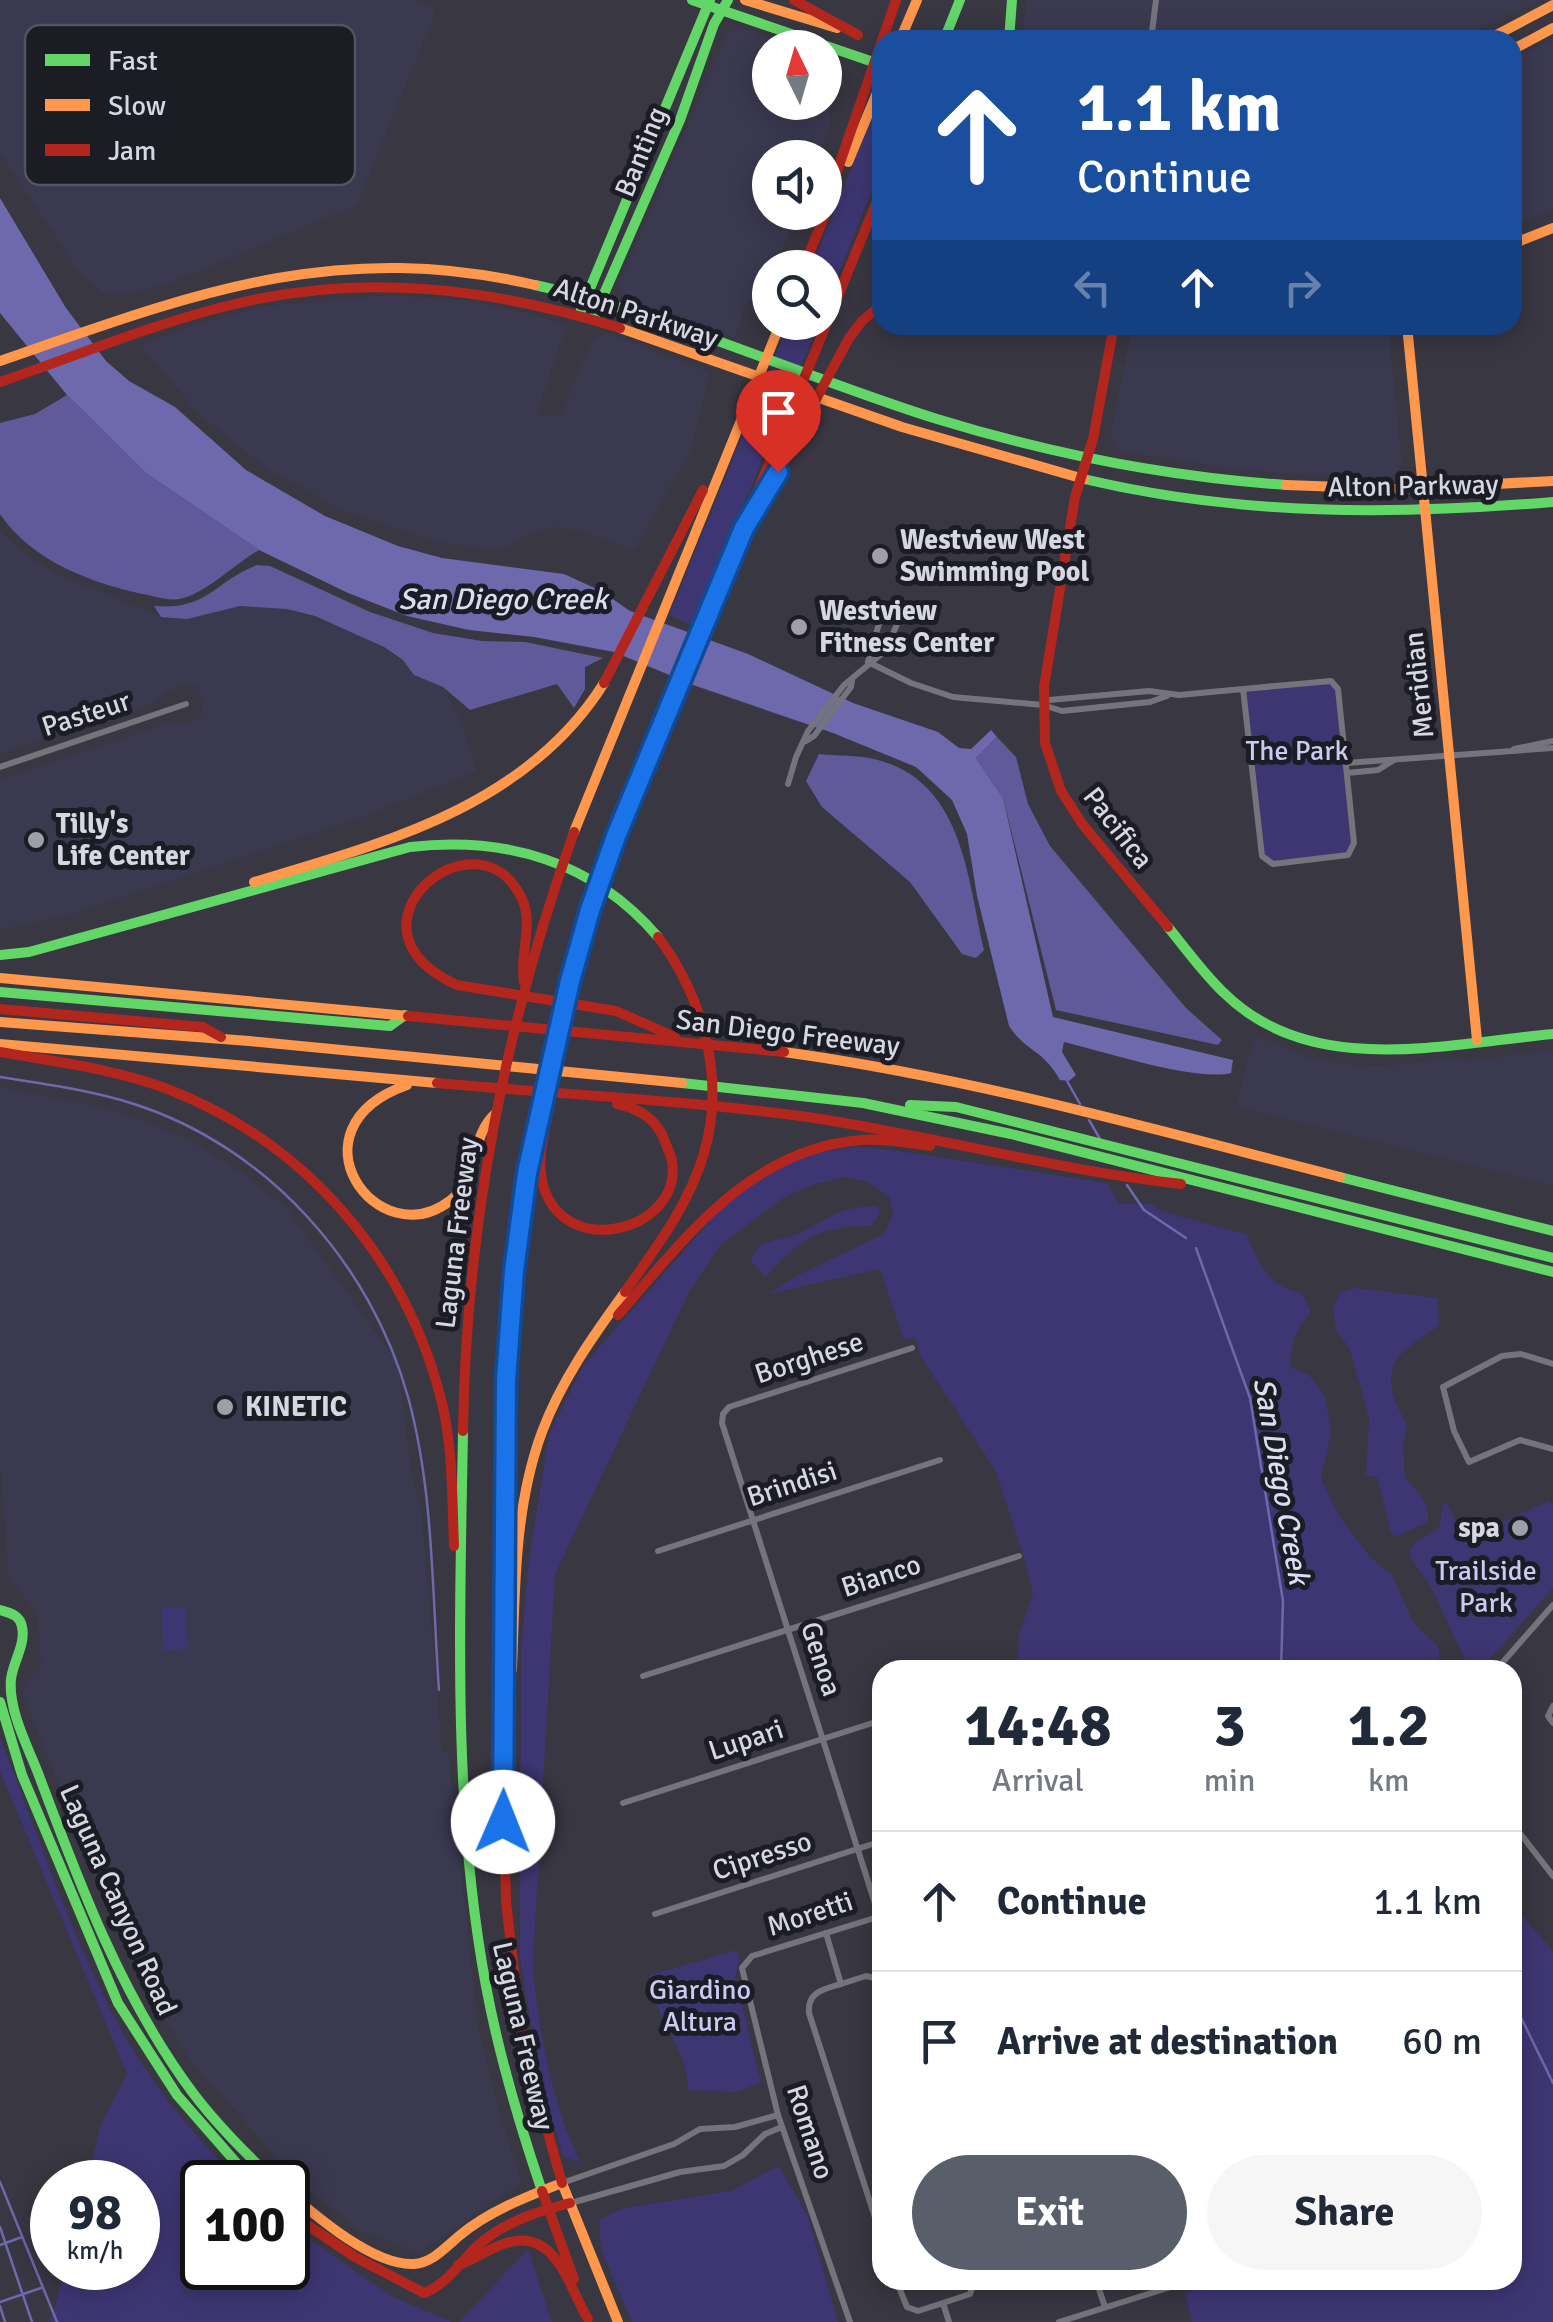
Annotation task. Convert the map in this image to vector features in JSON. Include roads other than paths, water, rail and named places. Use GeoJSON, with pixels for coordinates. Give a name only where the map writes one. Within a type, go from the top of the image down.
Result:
{"type":"FeatureCollection","features":[{"type":"Feature","properties":{"kind":"main road"},"geometry":{"type":"LineString","coordinates":[[692,0],[725,5],[872,62]]}},
{"type":"Feature","properties":{"kind":"main road"},"geometry":{"type":"LineString","coordinates":[[745,0],[872,40]]}},
{"type":"Feature","properties":{"kind":"main road"},"geometry":{"type":"LineString","coordinates":[[794,0],[858,35]]}},
{"type":"Feature","properties":{"kind":"main road"},"geometry":{"type":"LineString","coordinates":[[886,30],[896,0]]}},
{"type":"Feature","properties":{"kind":"main road"},"geometry":{"type":"LineString","coordinates":[[904,30],[917,0]]}},
{"type":"Feature","properties":{"kind":"main road"},"geometry":{"type":"LineString","coordinates":[[948,30],[960,0]]}},
{"type":"Feature","properties":{"kind":"main road"},"geometry":{"type":"LineString","coordinates":[[1009,30],[1012,0]]}},
{"type":"Feature","properties":{"kind":"main road","name":"Banting"},"geometry":{"type":"LineString","coordinates":[[579,315],[708,3]]}},
{"type":"Feature","properties":{"kind":"main road","name":"Banting"},"geometry":{"type":"LineString","coordinates":[[593,319],[680,120],[694,75],[725,5]]}},
{"type":"Feature","properties":{"kind":"main road"},"geometry":{"type":"LineString","coordinates":[[1509,30],[1553,5]]}},
{"type":"Feature","properties":{"kind":"main road"},"geometry":{"type":"LineString","coordinates":[[1522,45],[1553,28]]}},
{"type":"Feature","properties":{"kind":"main road"},"geometry":{"type":"LineString","coordinates":[[842,157],[872,70]]}},
{"type":"Feature","properties":{"kind":"main road"},"geometry":{"type":"LineString","coordinates":[[811,250],[872,105]]}},
{"type":"Feature","properties":{"kind":"main road"},"geometry":{"type":"LineString","coordinates":[[526,1091],[548,1097],[627,1105],[649,1118],[667,1143],[671,1162],[668,1188],[654,1211],[632,1226],[607,1232],[582,1228],[550,1201],[542,1181],[541,1164],[544,1119],[557,1064],[553,1053],[590,910],[616,836],[872,214]]}},
{"type":"Feature","properties":{"kind":"main road"},"geometry":{"type":"LineString","coordinates":[[1522,240],[1553,228]]}},
{"type":"Feature","properties":{"kind":"main road","name":"Alton Parkway"},"geometry":{"type":"LineString","coordinates":[[0,362],[237,283],[352,266],[480,272],[587,296],[970,429],[1164,474],[1263,486],[1422,490],[1553,481]]}},
{"type":"Feature","properties":{"kind":"main road","name":"Alton Parkway"},"geometry":{"type":"LineString","coordinates":[[0,382],[225,306],[343,287],[454,289],[520,300],[593,319],[989,454],[1152,493],[1323,511],[1424,511],[1553,502]]}},
{"type":"Feature","properties":{"kind":"main road"},"geometry":{"type":"LineString","coordinates":[[744,528],[849,338],[872,314]]}},
{"type":"Feature","properties":{"kind":"main road","name":"Pacifica"},"geometry":{"type":"LineString","coordinates":[[1112,335],[1080,478],[1042,705],[1046,743],[1061,791],[1083,825],[1210,980],[1239,1007],[1293,1038],[1371,1051],[1553,1034]]}},
{"type":"Feature","properties":{"kind":"main road","name":"Meridian"},"geometry":{"type":"LineString","coordinates":[[1408,335],[1477,1040]]}},
{"type":"Feature","properties":{"kind":"main road","name":"Laguna Freeway"},"geometry":{"type":"LineString","coordinates":[[542,2191],[507,2088],[484,1989],[475,1930],[464,1782],[464,1376],[477,1227],[495,1114],[524,978],[575,822],[773,340]]}},
{"type":"Feature","properties":{"kind":"main road"},"geometry":{"type":"LineString","coordinates":[[29,952],[350,852],[486,796],[526,771],[590,708],[646,605],[725,440],[743,413]]}},
{"type":"Feature","properties":{"kind":"main road"},"geometry":{"type":"LineString","coordinates":[[0,955],[29,952],[410,846],[472,841],[513,846],[581,872],[618,896],[665,946],[696,1004],[710,1060],[710,1125],[698,1176],[684,1207],[577,1362],[550,1410],[530,1480],[512,1667],[513,1762],[504,1785]]}},
{"type":"Feature","properties":{"kind":"main road"},"geometry":{"type":"LineString","coordinates":[[524,978],[519,964],[528,918],[523,900],[507,879],[482,866],[461,864],[443,869],[421,886],[409,909],[408,937],[419,963],[437,978],[456,985],[616,1012],[686,1042]]}},
{"type":"Feature","properties":{"kind":"main road","name":"San Diego Freeway"},"geometry":{"type":"LineString","coordinates":[[0,978],[686,1042],[889,1067],[1059,1105],[1553,1231]]}},
{"type":"Feature","properties":{"kind":"main road"},"geometry":{"type":"LineString","coordinates":[[0,992],[390,1026],[406,1016]]}},
{"type":"Feature","properties":{"kind":"main road"},"geometry":{"type":"LineString","coordinates":[[0,1009],[203,1028],[228,1040]]}},
{"type":"Feature","properties":{"kind":"main road"},"geometry":{"type":"LineString","coordinates":[[0,1022],[763,1090],[862,1103],[971,1124],[1553,1272]]}},
{"type":"Feature","properties":{"kind":"main road"},"geometry":{"type":"LineString","coordinates":[[0,1044],[798,1116],[1142,1182],[1208,1185]]}},
{"type":"Feature","properties":{"kind":"main road"},"geometry":{"type":"LineString","coordinates":[[0,1052],[145,1081],[204,1104],[244,1125],[286,1155],[327,1190],[360,1228],[390,1271],[415,1320],[440,1394],[449,1445],[455,1568],[462,1613]]}},
{"type":"Feature","properties":{"kind":"main road"},"geometry":{"type":"LineString","coordinates":[[425,1082],[391,1088],[375,1096],[351,1126],[346,1153],[350,1171],[365,1195],[386,1210],[422,1214],[455,1198],[473,1168],[480,1128],[495,1114]]}},
{"type":"Feature","properties":{"kind":"main road"},"geometry":{"type":"LineString","coordinates":[[862,1103],[956,1107],[1553,1258]]}},
{"type":"Feature","properties":{"kind":"main road","name":"Laguna Freeway"},"geometry":{"type":"LineString","coordinates":[[544,1119],[520,1216],[506,1380],[503,1876],[513,1989],[527,2060],[562,2183]]}},
{"type":"Feature","properties":{"kind":"main road"},"geometry":{"type":"LineString","coordinates":[[577,1362],[713,1208],[743,1181],[778,1160],[828,1144],[862,1140],[994,1152]]}},
{"type":"Feature","properties":{"kind":"main road"},"geometry":{"type":"LineString","coordinates":[[0,1599],[4,1610]]}},
{"type":"Feature","properties":{"kind":"main road","name":"Laguna Canyon Road"},"geometry":{"type":"LineString","coordinates":[[4,1610],[23,1629],[24,1640],[11,1685],[21,1726],[111,1953],[153,2034],[189,2086],[254,2160]]}},
{"type":"Feature","properties":{"kind":"main road"},"geometry":{"type":"LineString","coordinates":[[0,1665],[18,1658]]}},
{"type":"Feature","properties":{"kind":"main road","name":"Laguna Canyon Road"},"geometry":{"type":"LineString","coordinates":[[0,1702],[22,1775],[118,2002],[168,2082],[234,2160]]}},
{"type":"Feature","properties":{"kind":"main road"},"geometry":{"type":"LineString","coordinates":[[102,1964],[111,1953]]}},
{"type":"Feature","properties":{"kind":"main road"},"geometry":{"type":"LineString","coordinates":[[310,2208],[362,2245],[387,2258],[412,2264],[433,2258],[488,2214],[562,2183],[618,2322]]}},
{"type":"Feature","properties":{"kind":"main road"},"geometry":{"type":"LineString","coordinates":[[542,2191],[589,2320]]}},
{"type":"Feature","properties":{"kind":"main road"},"geometry":{"type":"LineString","coordinates":[[310,2227],[355,2257],[424,2293],[437,2288],[458,2264],[501,2228],[570,2203]]}},
{"type":"Feature","properties":{"kind":"main road"},"geometry":{"type":"LineString","coordinates":[[458,2264],[512,2240],[540,2241],[559,2263],[589,2320]]}},
{"type":"Feature","properties":{"kind":"street"},"geometry":{"type":"LineString","coordinates":[[1152,30],[1156,0]]}},
{"type":"Feature","properties":{"kind":"street"},"geometry":{"type":"LineString","coordinates":[[788,784],[805,741],[868,662],[884,651],[900,616],[895,610],[888,608],[882,612],[868,662]]}},
{"type":"Feature","properties":{"kind":"street"},"geometry":{"type":"LineString","coordinates":[[868,662],[953,698],[1062,710],[1150,702],[1171,695],[1331,680],[1338,689],[1354,843],[1348,855],[1273,864],[1262,856],[1243,689]]}},
{"type":"Feature","properties":{"kind":"street","name":"Pasteur"},"geometry":{"type":"LineString","coordinates":[[0,766],[186,704]]}},
{"type":"Feature","properties":{"kind":"street"},"geometry":{"type":"LineString","coordinates":[[1346,763],[1553,745]]}},
{"type":"Feature","properties":{"kind":"street"},"geometry":{"type":"LineString","coordinates":[[1347,773],[1378,770],[1394,760]]}},
{"type":"Feature","properties":{"kind":"street","name":"Borghese"},"geometry":{"type":"LineString","coordinates":[[723,1414],[729,1407],[912,1348]]}},
{"type":"Feature","properties":{"kind":"street"},"geometry":{"type":"LineString","coordinates":[[1553,1364],[1521,1354],[1502,1356],[1443,1387],[1454,1431],[1469,1462],[1520,1440],[1553,1449]]}},
{"type":"Feature","properties":{"kind":"street","name":"Genoa"},"geometry":{"type":"LineString","coordinates":[[723,1414],[722,1423],[872,1890]]}},
{"type":"Feature","properties":{"kind":"street","name":"Brindisi"},"geometry":{"type":"LineString","coordinates":[[658,1550],[940,1460]]}},
{"type":"Feature","properties":{"kind":"street","name":"Bianco"},"geometry":{"type":"LineString","coordinates":[[643,1676],[1019,1556]]}},
{"type":"Feature","properties":{"kind":"street"},"geometry":{"type":"LineString","coordinates":[[1505,1660],[1553,1605]]}},
{"type":"Feature","properties":{"kind":"street"},"geometry":{"type":"LineString","coordinates":[[1553,1706],[1548,1716],[1553,1723]]}},
{"type":"Feature","properties":{"kind":"street","name":"Lupari"},"geometry":{"type":"LineString","coordinates":[[624,1803],[872,1723]]}},
{"type":"Feature","properties":{"kind":"street"},"geometry":{"type":"LineString","coordinates":[[1522,1835],[1553,1876]]}},
{"type":"Feature","properties":{"kind":"street","name":"Cipresso"},"geometry":{"type":"LineString","coordinates":[[655,1914],[872,1844]]}},
{"type":"Feature","properties":{"kind":"street","name":"Moretti"},"geometry":{"type":"LineString","coordinates":[[752,1956],[872,1919]]}},
{"type":"Feature","properties":{"kind":"street"},"geometry":{"type":"LineString","coordinates":[[826,1933],[840,1984]]}},
{"type":"Feature","properties":{"kind":"street","name":"Romano"},"geometry":{"type":"LineString","coordinates":[[752,1956],[742,1968],[742,1978],[778,2115],[850,2322]]}},
{"type":"Feature","properties":{"kind":"street"},"geometry":{"type":"LineString","coordinates":[[872,1977],[818,1991],[810,2001],[809,2013],[872,2207]]}},
{"type":"Feature","properties":{"kind":"street"},"geometry":{"type":"LineString","coordinates":[[562,2183],[674,2144],[700,2129],[735,2127],[778,2115]]}},
{"type":"Feature","properties":{"kind":"street"},"geometry":{"type":"LineString","coordinates":[[570,2203],[680,2172],[724,2166],[743,2155],[765,2134],[782,2128]]}},
{"type":"Feature","properties":{"kind":"street"},"geometry":{"type":"LineString","coordinates":[[900,2290],[904,2302],[918,2311],[970,2294],[971,2290]]}},
{"type":"Feature","properties":{"kind":"street"},"geometry":{"type":"LineString","coordinates":[[1099,2290],[1105,2308]]}},
{"type":"Feature","properties":{"kind":"street"},"geometry":{"type":"LineString","coordinates":[[1059,2322],[1161,2290]]}},
{"type":"Feature","properties":{"kind":"street"},"geometry":{"type":"LineString","coordinates":[[943,2303],[949,2322]]}},
{"type":"Feature","properties":{"kind":"water","name":"San Diego Creek"},"geometry":{"type":"Polygon","coordinates":[[[0,198],[66,308],[106,361],[129,381],[175,407],[246,470],[325,516],[398,546],[442,558],[564,574],[601,591],[630,611],[748,654],[853,703],[938,732],[959,748],[971,749],[991,730],[997,737],[976,758],[1003,798],[1053,1017],[1233,1060],[1231,1073],[1173,1070],[1064,1042],[1062,1052],[1076,1075],[1069,1081],[1060,1080],[1009,1026],[977,896],[967,834],[952,800],[916,767],[614,652],[469,630],[407,616],[348,593],[259,550],[146,473],[67,395],[0,313],[0,198]]]}},
{"type":"Feature","properties":{"kind":"waterway"},"geometry":{"type":"LineString","coordinates":[[0,1077],[101,1095],[182,1123],[269,1180],[307,1216],[340,1256],[391,1348],[417,1433],[427,1506],[439,1690]]}},
{"type":"Feature","properties":{"kind":"waterway","name":"San Diego Creek"},"geometry":{"type":"LineString","coordinates":[[1067,1081],[1080,1104]]}},
{"type":"Feature","properties":{"kind":"waterway","name":"San Diego Creek"},"geometry":{"type":"LineString","coordinates":[[1089,1120],[1100,1139]]}},
{"type":"Feature","properties":{"kind":"waterway","name":"San Diego Creek"},"geometry":{"type":"LineString","coordinates":[[1127,1185],[1144,1210],[1186,1238]]}},
{"type":"Feature","properties":{"kind":"waterway","name":"San Diego Creek"},"geometry":{"type":"LineString","coordinates":[[1196,1248],[1250,1398],[1283,1601],[1281,1660]]}},
{"type":"Feature","properties":{"kind":"waterway","name":"San Diego Creek"},"geometry":{"type":"LineString","coordinates":[[1522,2019],[1553,2083]]}},
{"type":"Feature","properties":{"kind":"waterway"},"geometry":{"type":"LineString","coordinates":[[0,2182],[57,2322]]}},
{"type":"Feature","properties":{"kind":"waterway"},"geometry":{"type":"LineString","coordinates":[[0,2227],[32,2322]]}},
{"type":"Feature","properties":{"kind":"waterway"},"geometry":{"type":"LineString","coordinates":[[0,2245],[22,2237]]}},
{"type":"Feature","properties":{"kind":"waterway"},"geometry":{"type":"LineString","coordinates":[[0,2302],[35,2290]]}},
{"type":"Feature","properties":{"kind":"waterway"},"geometry":{"type":"LineString","coordinates":[[0,2306],[5,2322]]}},
{"type":"Feature","properties":{"kind":"place","name":"Westview West Swimming Pool"},"geometry":{"type":"Point","coordinates":[880,556]}},
{"type":"Feature","properties":{"kind":"place","name":"Westview Fitness Center"},"geometry":{"type":"Point","coordinates":[799,627]}},
{"type":"Feature","properties":{"kind":"place","name":"Tilly's Life Center"},"geometry":{"type":"Point","coordinates":[36,840]}},
{"type":"Feature","properties":{"kind":"place","name":"KINETIC"},"geometry":{"type":"Point","coordinates":[225,1407]}},
{"type":"Feature","properties":{"kind":"place","name":"spa"},"geometry":{"type":"Point","coordinates":[1520,1528]}},
{"type":"Feature","properties":{"kind":"park label","name":"The Park"},"geometry":{"type":"Point","coordinates":[1297,751]}},
{"type":"Feature","properties":{"kind":"park label","name":"Trailside Park"},"geometry":{"type":"Point","coordinates":[1486,1587]}},
{"type":"Feature","properties":{"kind":"park label","name":"Giardino Altura"},"geometry":{"type":"Point","coordinates":[700,2006]}}]}
